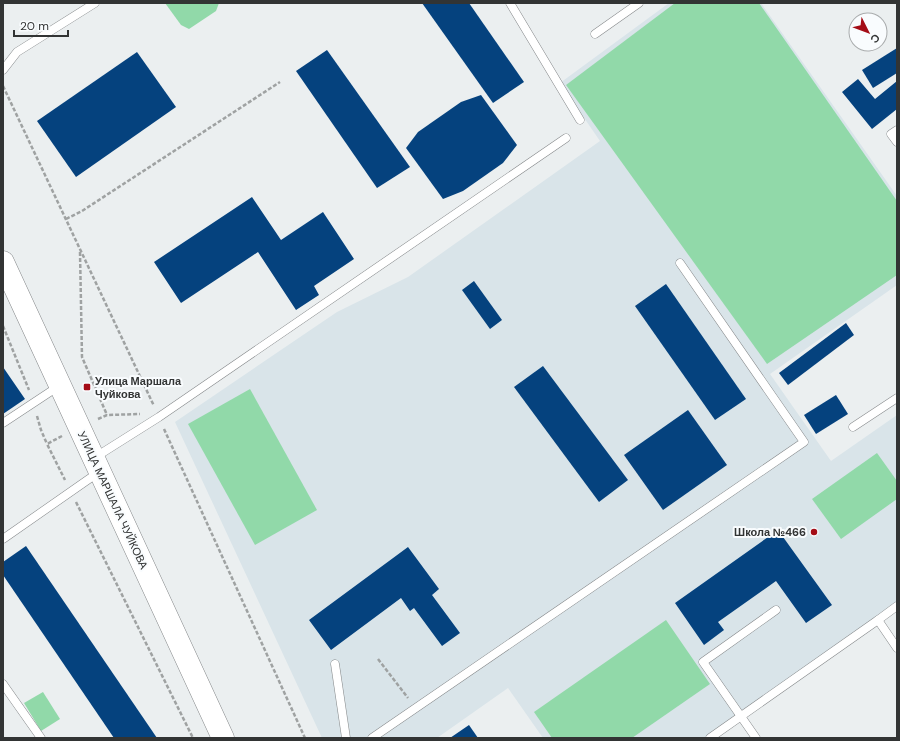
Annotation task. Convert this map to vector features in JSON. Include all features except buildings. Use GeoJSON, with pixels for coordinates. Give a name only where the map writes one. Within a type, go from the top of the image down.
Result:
{"type":"FeatureCollection","features":[{"type":"Feature","properties":{"kind":"street","name":"УЛИЦА МАРШАЛА ЧУЙКОВА"},"geometry":{"type":"LineString","coordinates":[[3,262],[223,738]]}},
{"type":"Feature","properties":{"kind":"lane"},"geometry":{"type":"LineString","coordinates":[[3,70],[17,52],[95,3]]}},
{"type":"Feature","properties":{"kind":"lane"},"geometry":{"type":"LineString","coordinates":[[510,3],[580,120]]}},
{"type":"Feature","properties":{"kind":"lane"},"geometry":{"type":"LineString","coordinates":[[594,34],[639,3]]}},
{"type":"Feature","properties":{"kind":"lane"},"geometry":{"type":"LineString","coordinates":[[897,130],[891,134],[897,142]]}},
{"type":"Feature","properties":{"kind":"lane"},"geometry":{"type":"LineString","coordinates":[[3,539],[70,491],[97,465],[160,417],[566,138]]}},
{"type":"Feature","properties":{"kind":"lane"},"geometry":{"type":"LineString","coordinates":[[372,738],[804,442],[680,263]]}},
{"type":"Feature","properties":{"kind":"lane"},"geometry":{"type":"LineString","coordinates":[[3,423],[60,385]]}},
{"type":"Feature","properties":{"kind":"lane"},"geometry":{"type":"LineString","coordinates":[[853,427],[897,398]]}},
{"type":"Feature","properties":{"kind":"lane"},"geometry":{"type":"LineString","coordinates":[[710,738],[897,606]]}},
{"type":"Feature","properties":{"kind":"lane"},"geometry":{"type":"LineString","coordinates":[[756,738],[703,662],[776,610]]}},
{"type":"Feature","properties":{"kind":"lane"},"geometry":{"type":"LineString","coordinates":[[878,620],[897,648]]}},
{"type":"Feature","properties":{"kind":"lane"},"geometry":{"type":"LineString","coordinates":[[335,664],[346,738]]}},
{"type":"Feature","properties":{"kind":"lane"},"geometry":{"type":"LineString","coordinates":[[3,684],[41,738]]}},
{"type":"Feature","properties":{"kind":"path"},"geometry":{"type":"LineString","coordinates":[[66,219],[82,211],[280,82]]}},
{"type":"Feature","properties":{"kind":"path"},"geometry":{"type":"LineString","coordinates":[[80,249],[82,357],[108,415]]}},
{"type":"Feature","properties":{"kind":"path"},"geometry":{"type":"LineString","coordinates":[[3,326],[34,403],[41,430],[47,444],[194,738]]}},
{"type":"Feature","properties":{"kind":"path"},"geometry":{"type":"LineString","coordinates":[[94,421],[108,415],[143,414]]}},
{"type":"Feature","properties":{"kind":"path"},"geometry":{"type":"LineString","coordinates":[[47,444],[64,435]]}},
{"type":"Feature","properties":{"kind":"path"},"geometry":{"type":"LineString","coordinates":[[378,659],[416,708]]}},
{"type":"Feature","properties":{"kind":"shaded area"},"geometry":{"type":"Polygon","coordinates":[[[669,3],[761,3],[897,196],[897,285],[770,374],[831,461],[897,415],[897,603],[705,738],[543,738],[508,688],[437,738],[322,738],[175,422],[337,312],[408,277],[600,141],[560,83],[669,3]]]}},
{"type":"Feature","properties":{"kind":"green space"},"geometry":{"type":"Polygon","coordinates":[[[165,3],[219,3],[216,11],[189,29],[181,25],[165,3]]]}},
{"type":"Feature","properties":{"kind":"green space"},"geometry":{"type":"Polygon","coordinates":[[[675,3],[759,3],[897,201],[897,275],[767,364],[566,85],[675,3]]]}},
{"type":"Feature","properties":{"kind":"green space"},"geometry":{"type":"Polygon","coordinates":[[[250,389],[317,510],[255,545],[188,424],[250,389]]]}},
{"type":"Feature","properties":{"kind":"green space"},"geometry":{"type":"Polygon","coordinates":[[[877,453],[897,481],[897,499],[841,539],[812,499],[877,453]]]}},
{"type":"Feature","properties":{"kind":"green space"},"geometry":{"type":"Polygon","coordinates":[[[666,620],[710,684],[632,738],[552,738],[534,712],[666,620]]]}},
{"type":"Feature","properties":{"kind":"green space"},"geometry":{"type":"Polygon","coordinates":[[[43,692],[60,719],[41,731],[24,703],[43,692]]]}},
{"type":"Feature","properties":{"kind":"place","name":"Улица Маршала Чуйкова"},"geometry":{"type":"Point","coordinates":[87,387]}},
{"type":"Feature","properties":{"kind":"place","name":"Школа №466"},"geometry":{"type":"Point","coordinates":[814,532]}}]}
